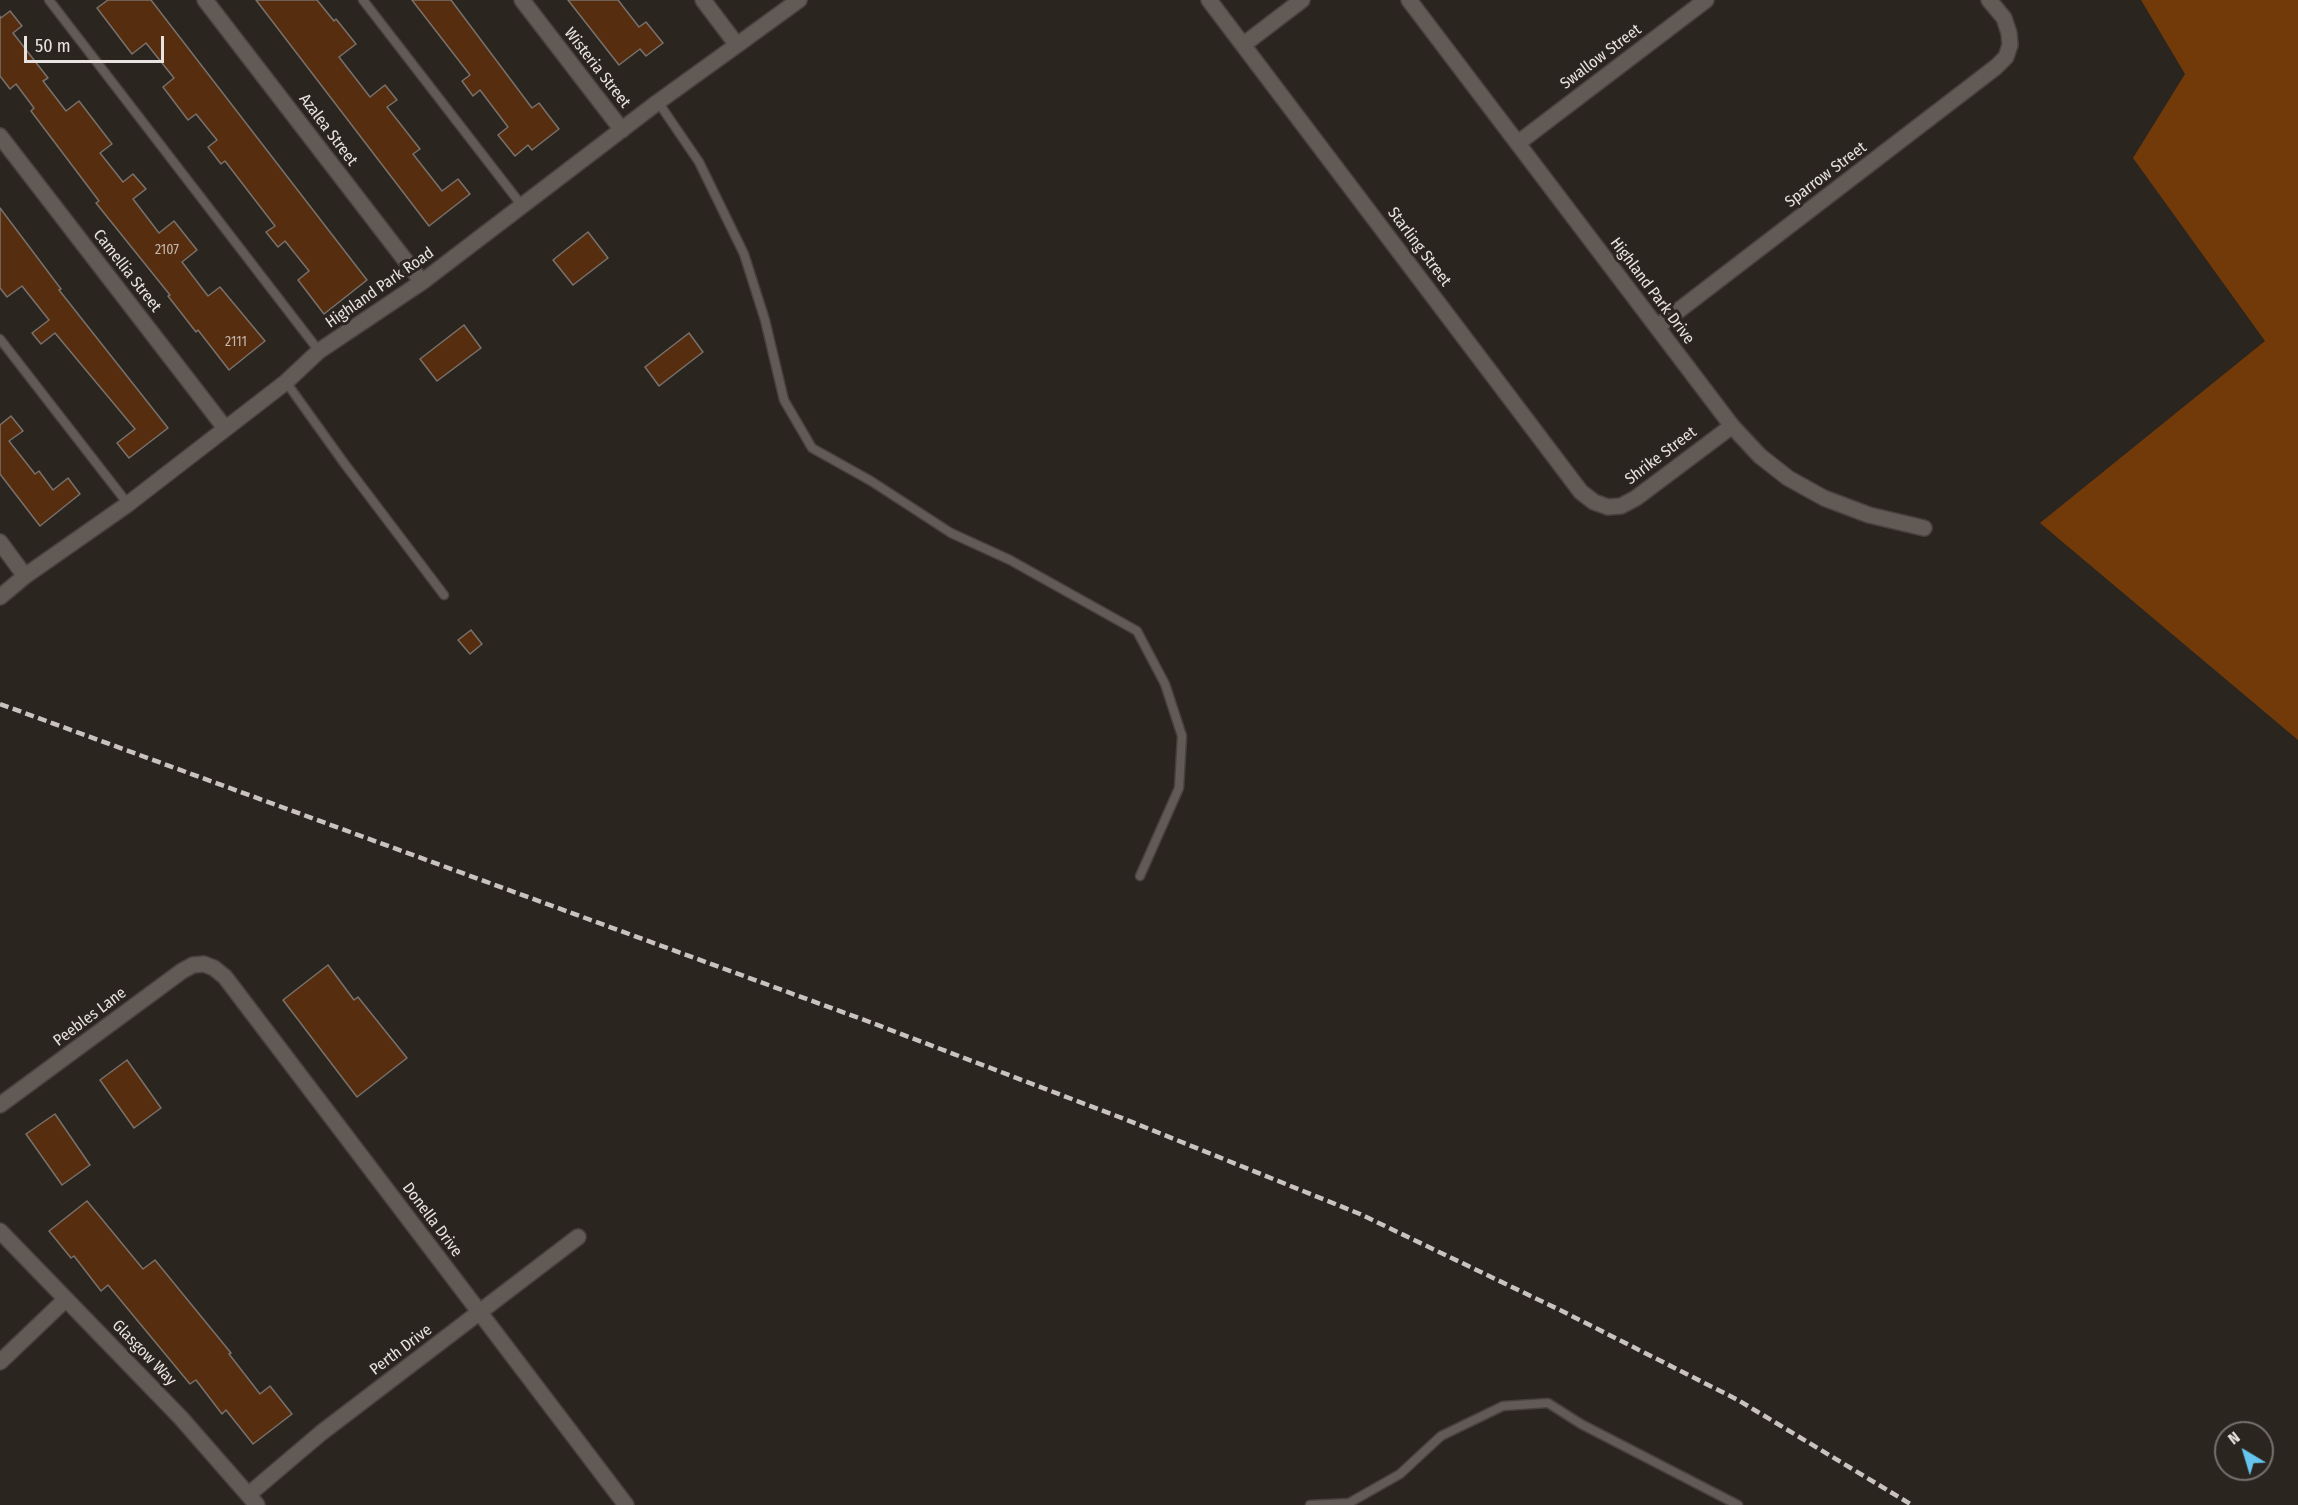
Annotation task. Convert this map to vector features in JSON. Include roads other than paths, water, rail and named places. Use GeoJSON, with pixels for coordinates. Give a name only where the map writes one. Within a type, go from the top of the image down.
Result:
{"type":"FeatureCollection","features":[{"type":"Feature","properties":{"kind":"street","name":"Azalea Street"},"geometry":{"type":"LineString","coordinates":[[205,0],[422,282]]}},
{"type":"Feature","properties":{"kind":"street","name":"Wisteria Street"},"geometry":{"type":"LineString","coordinates":[[522,0],[622,129]]}},
{"type":"Feature","properties":{"kind":"street"},"geometry":{"type":"LineString","coordinates":[[703,0],[737,45]]}},
{"type":"Feature","properties":{"kind":"street","name":"Highland Park Road"},"geometry":{"type":"LineString","coordinates":[[0,597],[25,576],[128,504],[286,382],[319,351],[422,282],[658,102],[799,0]]}},
{"type":"Feature","properties":{"kind":"street","name":"Starling Street"},"geometry":{"type":"LineString","coordinates":[[1209,0],[1581,492],[1594,502],[1608,507]]}},
{"type":"Feature","properties":{"kind":"street"},"geometry":{"type":"LineString","coordinates":[[1243,45],[1302,0]]}},
{"type":"Feature","properties":{"kind":"street","name":"Highland Park Drive"},"geometry":{"type":"LineString","coordinates":[[1410,0],[1732,426],[1760,456],[1788,478],[1824,498],[1869,515],[1924,528]]}},
{"type":"Feature","properties":{"kind":"street","name":"Swallow Street"},"geometry":{"type":"LineString","coordinates":[[1518,143],[1706,0]]}},
{"type":"Feature","properties":{"kind":"street","name":"Sparrow Street"},"geometry":{"type":"LineString","coordinates":[[1657,327],[1996,67],[2006,57],[2010,45],[2009,33],[2004,18],[1989,0]]}},
{"type":"Feature","properties":{"kind":"street","name":"Camellia Street"},"geometry":{"type":"LineString","coordinates":[[0,136],[225,428]]}},
{"type":"Feature","properties":{"kind":"street","name":"Shrike Street"},"geometry":{"type":"LineString","coordinates":[[1608,507],[1621,506],[1636,498],[1732,426]]}},
{"type":"Feature","properties":{"kind":"street"},"geometry":{"type":"LineString","coordinates":[[0,542],[25,576]]}},
{"type":"Feature","properties":{"kind":"street","name":"Peebles Lane"},"geometry":{"type":"LineString","coordinates":[[0,1105],[182,971],[193,965],[204,964]]}},
{"type":"Feature","properties":{"kind":"street","name":"Donella Drive"},"geometry":{"type":"LineString","coordinates":[[204,964],[214,968],[225,977],[627,1505]]}},
{"type":"Feature","properties":{"kind":"street","name":"Glasgow Way"},"geometry":{"type":"LineString","coordinates":[[0,1231],[182,1418],[253,1500]]}},
{"type":"Feature","properties":{"kind":"street","name":"Perth Drive"},"geometry":{"type":"LineString","coordinates":[[253,1500],[321,1433],[578,1238]]}},
{"type":"Feature","properties":{"kind":"street"},"geometry":{"type":"LineString","coordinates":[[0,1362],[66,1299]]}},
{"type":"Feature","properties":{"kind":"lane"},"geometry":{"type":"LineString","coordinates":[[49,0],[319,351]]}},
{"type":"Feature","properties":{"kind":"lane"},"geometry":{"type":"LineString","coordinates":[[363,0],[523,207]]}},
{"type":"Feature","properties":{"kind":"lane"},"geometry":{"type":"LineString","coordinates":[[658,102],[699,162],[744,254],[765,320],[784,400],[812,448],[871,481],[951,532],[1010,560],[1137,631],[1165,684],[1182,736],[1179,788],[1140,876]]}},
{"type":"Feature","properties":{"kind":"lane"},"geometry":{"type":"LineString","coordinates":[[0,339],[128,504]]}},
{"type":"Feature","properties":{"kind":"lane"},"geometry":{"type":"LineString","coordinates":[[286,382],[444,595]]}},
{"type":"Feature","properties":{"kind":"lane"},"geometry":{"type":"LineString","coordinates":[[1310,1505],[1349,1503],[1400,1474],[1441,1436],[1503,1406],[1548,1403],[1581,1425],[1738,1505]]}},
{"type":"Feature","properties":{"kind":"railway"},"geometry":{"type":"LineString","coordinates":[[0,704],[867,1021],[1127,1120],[1360,1214],[1562,1311],[1738,1400],[1912,1505]]}}]}
